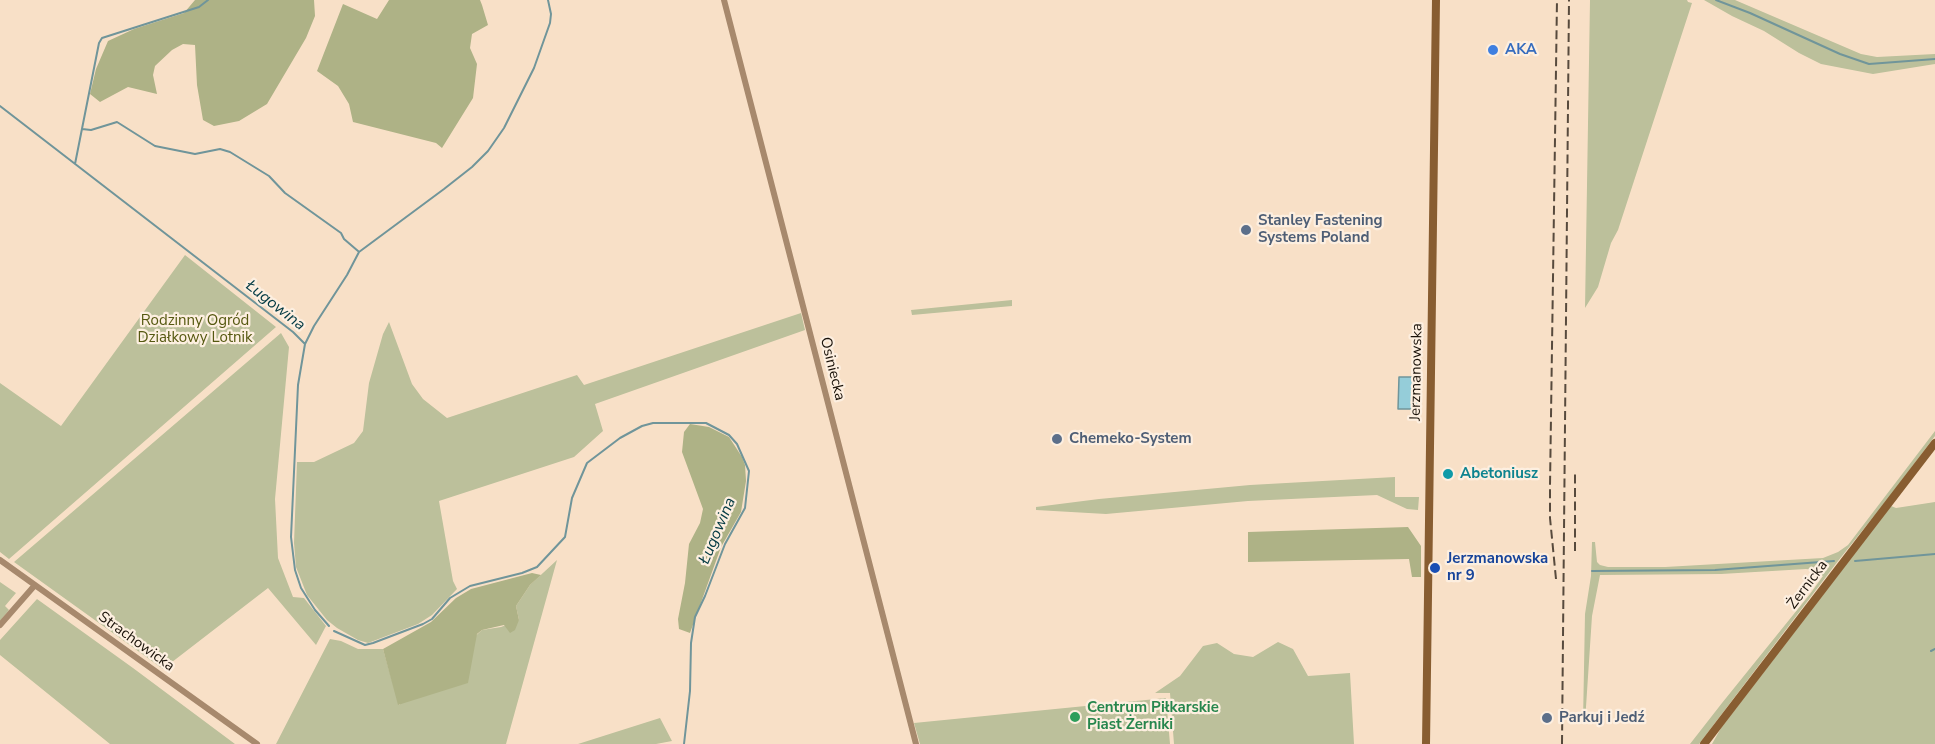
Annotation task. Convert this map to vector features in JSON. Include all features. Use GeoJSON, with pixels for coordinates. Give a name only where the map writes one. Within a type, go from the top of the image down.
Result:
{"type":"FeatureCollection","features":[{"type":"Feature","properties":{"kind":"street","name":"Osiniecka"},"geometry":{"type":"LineString","coordinates":[[724,0],[916,744]]}},
{"type":"Feature","properties":{"kind":"street","name":"Jerzmanowska"},"geometry":{"type":"LineString","coordinates":[[1426,744],[1436,0]]}},
{"type":"Feature","properties":{"kind":"street","name":"Żernicka"},"geometry":{"type":"LineString","coordinates":[[1704,744],[1935,443]]}},
{"type":"Feature","properties":{"kind":"street","name":"Strachowicka"},"geometry":{"type":"LineString","coordinates":[[0,560],[257,744]]}},
{"type":"Feature","properties":{"kind":"street"},"geometry":{"type":"LineString","coordinates":[[0,626],[35,585]]}},
{"type":"Feature","properties":{"kind":"green space"},"geometry":{"type":"Polygon","coordinates":[[[195,0],[314,0],[315,16],[306,38],[267,104],[239,121],[214,126],[203,120],[197,85],[195,45],[183,44],[172,50],[155,66],[153,75],[157,94],[128,87],[100,102],[90,94],[96,69],[108,41],[134,29],[184,13],[195,0]]]}},
{"type":"Feature","properties":{"kind":"green space"},"geometry":{"type":"Polygon","coordinates":[[[389,0],[480,0],[482,5],[488,25],[472,34],[470,48],[477,64],[473,98],[442,148],[436,143],[353,122],[349,104],[338,86],[317,71],[343,4],[377,19],[389,0]]]}},
{"type":"Feature","properties":{"kind":"green space"},"geometry":{"type":"Polygon","coordinates":[[[1590,0],[1687,0],[1692,3],[1618,230],[1611,243],[1598,287],[1585,308],[1590,0]]]}},
{"type":"Feature","properties":{"kind":"green space"},"geometry":{"type":"Polygon","coordinates":[[[1704,0],[1735,0],[1861,54],[1877,57],[1935,54],[1935,64],[1873,74],[1821,64],[1704,0]]]}},
{"type":"Feature","properties":{"kind":"green space","name":"Rodzinny Ogród Działkowy Lotnik"},"geometry":{"type":"Polygon","coordinates":[[[185,255],[276,327],[9,559],[0,552],[0,383],[61,426],[185,255]]]}},
{"type":"Feature","properties":{"kind":"green space"},"geometry":{"type":"Polygon","coordinates":[[[1012,300],[1012,306],[912,315],[911,310],[1012,300]]]}},
{"type":"Feature","properties":{"kind":"green space"},"geometry":{"type":"Polygon","coordinates":[[[801,313],[805,330],[595,404],[603,431],[574,457],[439,501],[453,581],[457,589],[432,615],[418,624],[368,643],[337,628],[327,620],[307,595],[296,567],[294,543],[297,462],[314,462],[354,443],[363,431],[369,383],[383,334],[389,322],[412,384],[423,399],[447,418],[577,375],[584,385],[801,313]]]}},
{"type":"Feature","properties":{"kind":"green space"},"geometry":{"type":"Polygon","coordinates":[[[281,333],[289,347],[275,499],[278,558],[293,597],[304,598],[326,626],[316,645],[268,588],[163,669],[14,562],[281,333]]]}},
{"type":"Feature","properties":{"kind":"green space"},"geometry":{"type":"Polygon","coordinates":[[[690,424],[709,427],[729,437],[742,457],[746,481],[741,512],[721,547],[690,633],[679,629],[678,619],[689,544],[700,523],[703,509],[682,452],[684,432],[690,424]]]}},
{"type":"Feature","properties":{"kind":"green space"},"geometry":{"type":"Polygon","coordinates":[[[1935,431],[1935,436],[1890,496],[1699,744],[1690,744],[1823,576],[1814,570],[1806,569],[1721,574],[1600,575],[1592,616],[1585,722],[1583,722],[1585,614],[1591,576],[1592,542],[1595,542],[1597,562],[1608,567],[1665,567],[1823,558],[1848,545],[1935,431]]]}},
{"type":"Feature","properties":{"kind":"green space"},"geometry":{"type":"Polygon","coordinates":[[[1395,477],[1395,497],[1419,497],[1418,510],[1407,509],[1377,495],[1248,501],[1106,514],[1036,510],[1036,507],[1099,499],[1250,485],[1395,477]]]}},
{"type":"Feature","properties":{"kind":"green space"},"geometry":{"type":"Polygon","coordinates":[[[1935,502],[1935,744],[1712,744],[1721,728],[1891,506],[1896,508],[1935,502]]]}},
{"type":"Feature","properties":{"kind":"green space"},"geometry":{"type":"Polygon","coordinates":[[[1408,527],[1421,546],[1421,577],[1412,577],[1409,559],[1248,562],[1248,532],[1408,527]]]}},
{"type":"Feature","properties":{"kind":"green space"},"geometry":{"type":"Polygon","coordinates":[[[557,560],[506,744],[276,744],[330,639],[341,641],[358,649],[383,649],[399,705],[482,630],[501,627],[519,620],[516,606],[530,585],[557,560]]]}},
{"type":"Feature","properties":{"kind":"green space"},"geometry":{"type":"Polygon","coordinates":[[[532,573],[541,575],[530,585],[516,606],[519,620],[515,630],[510,633],[504,625],[482,630],[477,634],[468,683],[398,705],[383,649],[431,622],[456,598],[471,589],[532,573]]]}},
{"type":"Feature","properties":{"kind":"green space"},"geometry":{"type":"Polygon","coordinates":[[[0,582],[16,593],[5,606],[9,610],[0,621],[0,582]]]}},
{"type":"Feature","properties":{"kind":"green space"},"geometry":{"type":"Polygon","coordinates":[[[37,599],[235,744],[110,744],[0,655],[0,640],[37,599]]]}},
{"type":"Feature","properties":{"kind":"green space"},"geometry":{"type":"Polygon","coordinates":[[[1278,642],[1293,649],[1308,676],[1350,673],[1354,744],[1174,744],[1170,693],[1155,693],[1180,676],[1203,646],[1217,643],[1234,654],[1253,657],[1278,642]]]}},
{"type":"Feature","properties":{"kind":"green space","name":"Centrum Piłkarskie Piast Żerniki"},"geometry":{"type":"Polygon","coordinates":[[[1166,698],[1170,744],[920,744],[914,723],[1166,698]]]}},
{"type":"Feature","properties":{"kind":"green space"},"geometry":{"type":"Polygon","coordinates":[[[660,718],[672,741],[656,744],[578,744],[660,718]]]}},
{"type":"Feature","properties":{"kind":"water"},"geometry":{"type":"Polygon","coordinates":[[[1399,377],[1420,377],[1419,409],[1398,409],[1399,377]]]}},
{"type":"Feature","properties":{"kind":"waterway"},"geometry":{"type":"LineString","coordinates":[[75,164],[99,43],[102,38],[199,7],[208,0]]}},
{"type":"Feature","properties":{"kind":"waterway"},"geometry":{"type":"LineString","coordinates":[[305,344],[359,252],[444,189],[488,151],[504,128],[534,68],[550,23],[548,0]]}},
{"type":"Feature","properties":{"kind":"waterway"},"geometry":{"type":"LineString","coordinates":[[1716,0],[1840,54],[1869,64],[1935,59]]}},
{"type":"Feature","properties":{"kind":"waterway","name":"Ługowina"},"geometry":{"type":"LineString","coordinates":[[0,106],[293,332],[305,344],[298,385],[291,537],[295,570],[301,588],[329,626]]}},
{"type":"Feature","properties":{"kind":"waterway"},"geometry":{"type":"LineString","coordinates":[[82,129],[91,130],[117,122],[155,146],[195,154],[220,149],[230,152],[269,176],[285,193],[341,233],[344,239],[358,251]]}},
{"type":"Feature","properties":{"kind":"waterway","name":"Ługowina"},"geometry":{"type":"LineString","coordinates":[[334,631],[365,645],[373,643],[432,619],[450,598],[470,586],[537,567],[565,537],[572,498],[587,463],[620,438],[642,426],[653,423],[706,423],[729,435],[737,444],[749,471],[745,508],[725,544],[695,617],[684,744]]}},
{"type":"Feature","properties":{"kind":"waterway"},"geometry":{"type":"LineString","coordinates":[[1855,561],[1935,554]]}},
{"type":"Feature","properties":{"kind":"waterway"},"geometry":{"type":"LineString","coordinates":[[1592,571],[1715,570],[1834,561]]}},
{"type":"Feature","properties":{"kind":"waterway"},"geometry":{"type":"LineString","coordinates":[[1931,651],[1935,649]]}},
{"type":"Feature","properties":{"kind":"railway"},"geometry":{"type":"LineString","coordinates":[[1556,579],[1550,518],[1550,486],[1557,0]]}},
{"type":"Feature","properties":{"kind":"railway"},"geometry":{"type":"LineString","coordinates":[[1562,744],[1569,0]]}},
{"type":"Feature","properties":{"kind":"railway"},"geometry":{"type":"LineString","coordinates":[[1575,474],[1575,551]]}},
{"type":"Feature","properties":{"kind":"place","name":"AKA"},"geometry":{"type":"Point","coordinates":[1493,50]}},
{"type":"Feature","properties":{"kind":"place","name":"Stanley Fastening Systems Poland"},"geometry":{"type":"Point","coordinates":[1246,230]}},
{"type":"Feature","properties":{"kind":"place","name":"Chemeko-System"},"geometry":{"type":"Point","coordinates":[1057,439]}},
{"type":"Feature","properties":{"kind":"place","name":"Abetoniusz"},"geometry":{"type":"Point","coordinates":[1448,474]}},
{"type":"Feature","properties":{"kind":"place","name":"Jerzmanowska nr 9"},"geometry":{"type":"Point","coordinates":[1435,568]}},
{"type":"Feature","properties":{"kind":"place","name":"Centrum Piłkarskie Piast Żerniki"},"geometry":{"type":"Point","coordinates":[1075,717]}},
{"type":"Feature","properties":{"kind":"place","name":"Parkuj i Jedź"},"geometry":{"type":"Point","coordinates":[1547,718]}}]}
